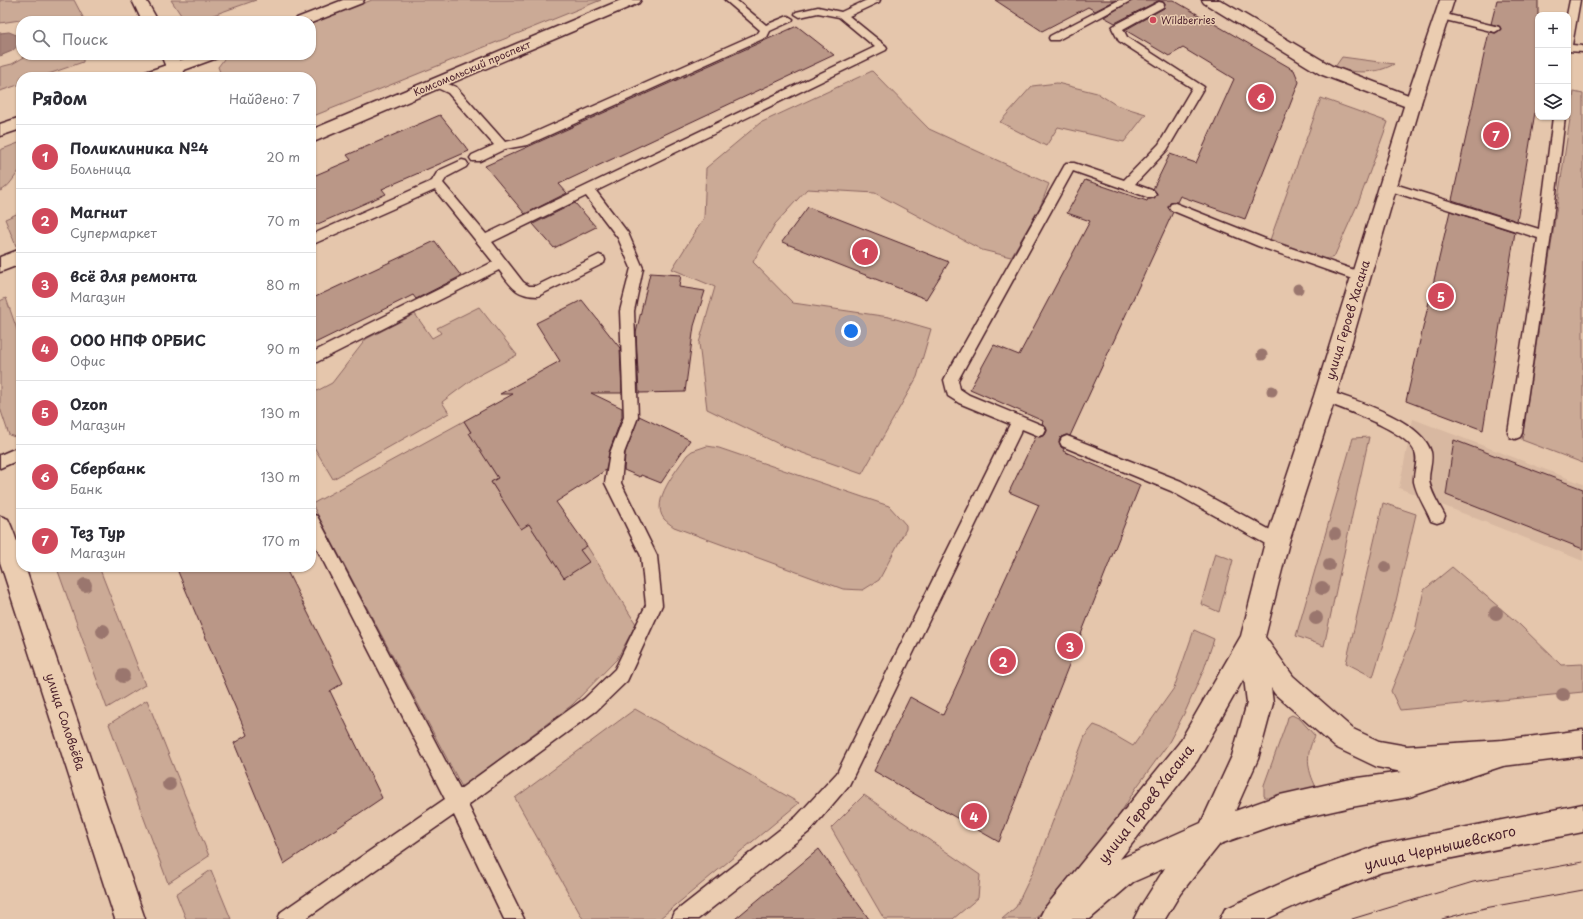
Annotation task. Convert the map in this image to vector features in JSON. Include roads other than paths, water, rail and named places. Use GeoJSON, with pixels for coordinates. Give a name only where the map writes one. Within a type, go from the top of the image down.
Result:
{"type":"FeatureCollection","features":[{"type":"Feature","properties":{"kind":"main road"},"geometry":{"type":"LineString","coordinates":[[139,0],[147,16]]}},
{"type":"Feature","properties":{"kind":"main road"},"geometry":{"type":"LineString","coordinates":[[315,16],[357,0]]}},
{"type":"Feature","properties":{"kind":"main road","name":"Комсомольский проспект"},"geometry":{"type":"LineString","coordinates":[[316,135],[581,21],[634,0]]}},
{"type":"Feature","properties":{"kind":"main road"},"geometry":{"type":"LineString","coordinates":[[1209,0],[1326,70],[1413,103]]}},
{"type":"Feature","properties":{"kind":"main road","name":"улица Героев Хасана"},"geometry":{"type":"LineString","coordinates":[[1054,919],[1188,752],[1252,640],[1277,542],[1325,396],[1413,103],[1447,0]]}},
{"type":"Feature","properties":{"kind":"main road"},"geometry":{"type":"LineString","coordinates":[[160,72],[194,60]]}},
{"type":"Feature","properties":{"kind":"main road"},"geometry":{"type":"LineString","coordinates":[[0,130],[16,125]]}},
{"type":"Feature","properties":{"kind":"main road"},"geometry":{"type":"LineString","coordinates":[[0,265],[16,258]]}},
{"type":"Feature","properties":{"kind":"main road","name":"улица Соловьёва"},"geometry":{"type":"LineString","coordinates":[[0,526],[130,919]]}},
{"type":"Feature","properties":{"kind":"main road"},"geometry":{"type":"LineString","coordinates":[[1252,640],[1284,684],[1344,738],[1377,754],[1407,759],[1503,753],[1583,743]]}},
{"type":"Feature","properties":{"kind":"main road","name":"улица Героев Хасана"},"geometry":{"type":"LineString","coordinates":[[1149,919],[1170,884],[1211,833],[1245,759],[1260,703],[1252,640]]}},
{"type":"Feature","properties":{"kind":"main road"},"geometry":{"type":"LineString","coordinates":[[1211,833],[1280,809],[1351,793],[1409,784],[1503,753]]}},
{"type":"Feature","properties":{"kind":"main road","name":"улица Чернышевского"},"geometry":{"type":"LineString","coordinates":[[1235,919],[1295,891],[1382,858],[1583,818]]}},
{"type":"Feature","properties":{"kind":"main road","name":"улица Героев Хасана"},"geometry":{"type":"LineString","coordinates":[[1068,919],[1123,872],[1211,833]]}},
{"type":"Feature","properties":{"kind":"lane"},"geometry":{"type":"LineString","coordinates":[[730,0],[765,29]]}},
{"type":"Feature","properties":{"kind":"lane"},"geometry":{"type":"LineString","coordinates":[[842,15],[875,0]]}},
{"type":"Feature","properties":{"kind":"lane"},"geometry":{"type":"LineString","coordinates":[[1054,38],[1127,0]]}},
{"type":"Feature","properties":{"kind":"lane"},"geometry":{"type":"LineString","coordinates":[[1571,25],[1575,0]]}},
{"type":"Feature","properties":{"kind":"lane"},"geometry":{"type":"LineString","coordinates":[[1126,186],[1162,147],[1198,87],[1123,39],[1117,28],[1159,5]]}},
{"type":"Feature","properties":{"kind":"lane"},"geometry":{"type":"LineString","coordinates":[[484,240],[882,48],[842,15],[818,10],[800,14]]}},
{"type":"Feature","properties":{"kind":"lane"},"geometry":{"type":"LineString","coordinates":[[1441,16],[1495,29]]}},
{"type":"Feature","properties":{"kind":"lane"},"geometry":{"type":"LineString","coordinates":[[476,158],[502,146],[523,142],[763,35],[765,29],[788,19]]}},
{"type":"Feature","properties":{"kind":"lane"},"geometry":{"type":"LineString","coordinates":[[1571,48],[1583,49]]}},
{"type":"Feature","properties":{"kind":"lane"},"geometry":{"type":"LineString","coordinates":[[437,84],[452,90],[502,146]]}},
{"type":"Feature","properties":{"kind":"lane"},"geometry":{"type":"LineString","coordinates":[[1515,433],[1545,235],[1559,120]]}},
{"type":"Feature","properties":{"kind":"lane"},"geometry":{"type":"LineString","coordinates":[[316,238],[437,184],[442,174],[462,164]]}},
{"type":"Feature","properties":{"kind":"lane"},"geometry":{"type":"LineString","coordinates":[[1039,430],[964,399],[953,392],[951,380],[1070,166],[1150,194]]}},
{"type":"Feature","properties":{"kind":"lane"},"geometry":{"type":"LineString","coordinates":[[437,184],[484,240],[518,286],[527,291],[538,291],[599,260]]}},
{"type":"Feature","properties":{"kind":"lane"},"geometry":{"type":"LineString","coordinates":[[1388,186],[1545,235]]}},
{"type":"Feature","properties":{"kind":"lane"},"geometry":{"type":"LineString","coordinates":[[288,919],[457,802],[590,705],[622,675],[654,605],[649,556],[612,484],[617,453],[631,417],[627,310],[637,268],[624,236],[588,189]]}},
{"type":"Feature","properties":{"kind":"lane"},"geometry":{"type":"LineString","coordinates":[[1175,207],[1263,243],[1361,277]]}},
{"type":"Feature","properties":{"kind":"lane"},"geometry":{"type":"LineString","coordinates":[[316,356],[501,264]]}},
{"type":"Feature","properties":{"kind":"lane"},"geometry":{"type":"LineString","coordinates":[[1325,396],[1375,415],[1393,424],[1416,439],[1424,451],[1422,482],[1436,516]]}},
{"type":"Feature","properties":{"kind":"lane"},"geometry":{"type":"LineString","coordinates":[[682,919],[803,824],[843,779],[1018,422]]}},
{"type":"Feature","properties":{"kind":"lane"},"geometry":{"type":"LineString","coordinates":[[1067,442],[1176,486],[1277,542]]}},
{"type":"Feature","properties":{"kind":"lane"},"geometry":{"type":"LineString","coordinates":[[0,462],[16,454]]}},
{"type":"Feature","properties":{"kind":"lane"},"geometry":{"type":"LineString","coordinates":[[316,531],[457,802],[514,919]]}},
{"type":"Feature","properties":{"kind":"tram line"},"geometry":{"type":"LineString","coordinates":[[1352,919],[1473,882],[1583,862]]}},
{"type":"Feature","properties":{"kind":"tram line"},"geometry":{"type":"LineString","coordinates":[[1442,919],[1485,908],[1583,890]]}},
{"type":"Feature","properties":{"kind":"place","name":"Wildberries"},"geometry":{"type":"Point","coordinates":[1153,20]}},
{"type":"Feature","properties":{"kind":"place","name":"Сбербанк"},"geometry":{"type":"Point","coordinates":[1261,97]}},
{"type":"Feature","properties":{"kind":"place","name":"Тез Тур"},"geometry":{"type":"Point","coordinates":[1496,135]}},
{"type":"Feature","properties":{"kind":"place","name":"Поликлиника №4"},"geometry":{"type":"Point","coordinates":[865,252]}},
{"type":"Feature","properties":{"kind":"place","name":"Ozon"},"geometry":{"type":"Point","coordinates":[1441,296]}},
{"type":"Feature","properties":{"kind":"place","name":"всё для ремонта"},"geometry":{"type":"Point","coordinates":[1070,646]}},
{"type":"Feature","properties":{"kind":"place","name":"Магнит"},"geometry":{"type":"Point","coordinates":[1003,661]}},
{"type":"Feature","properties":{"kind":"place","name":"ООО НПФ ОРБИС"},"geometry":{"type":"Point","coordinates":[974,816]}}]}
